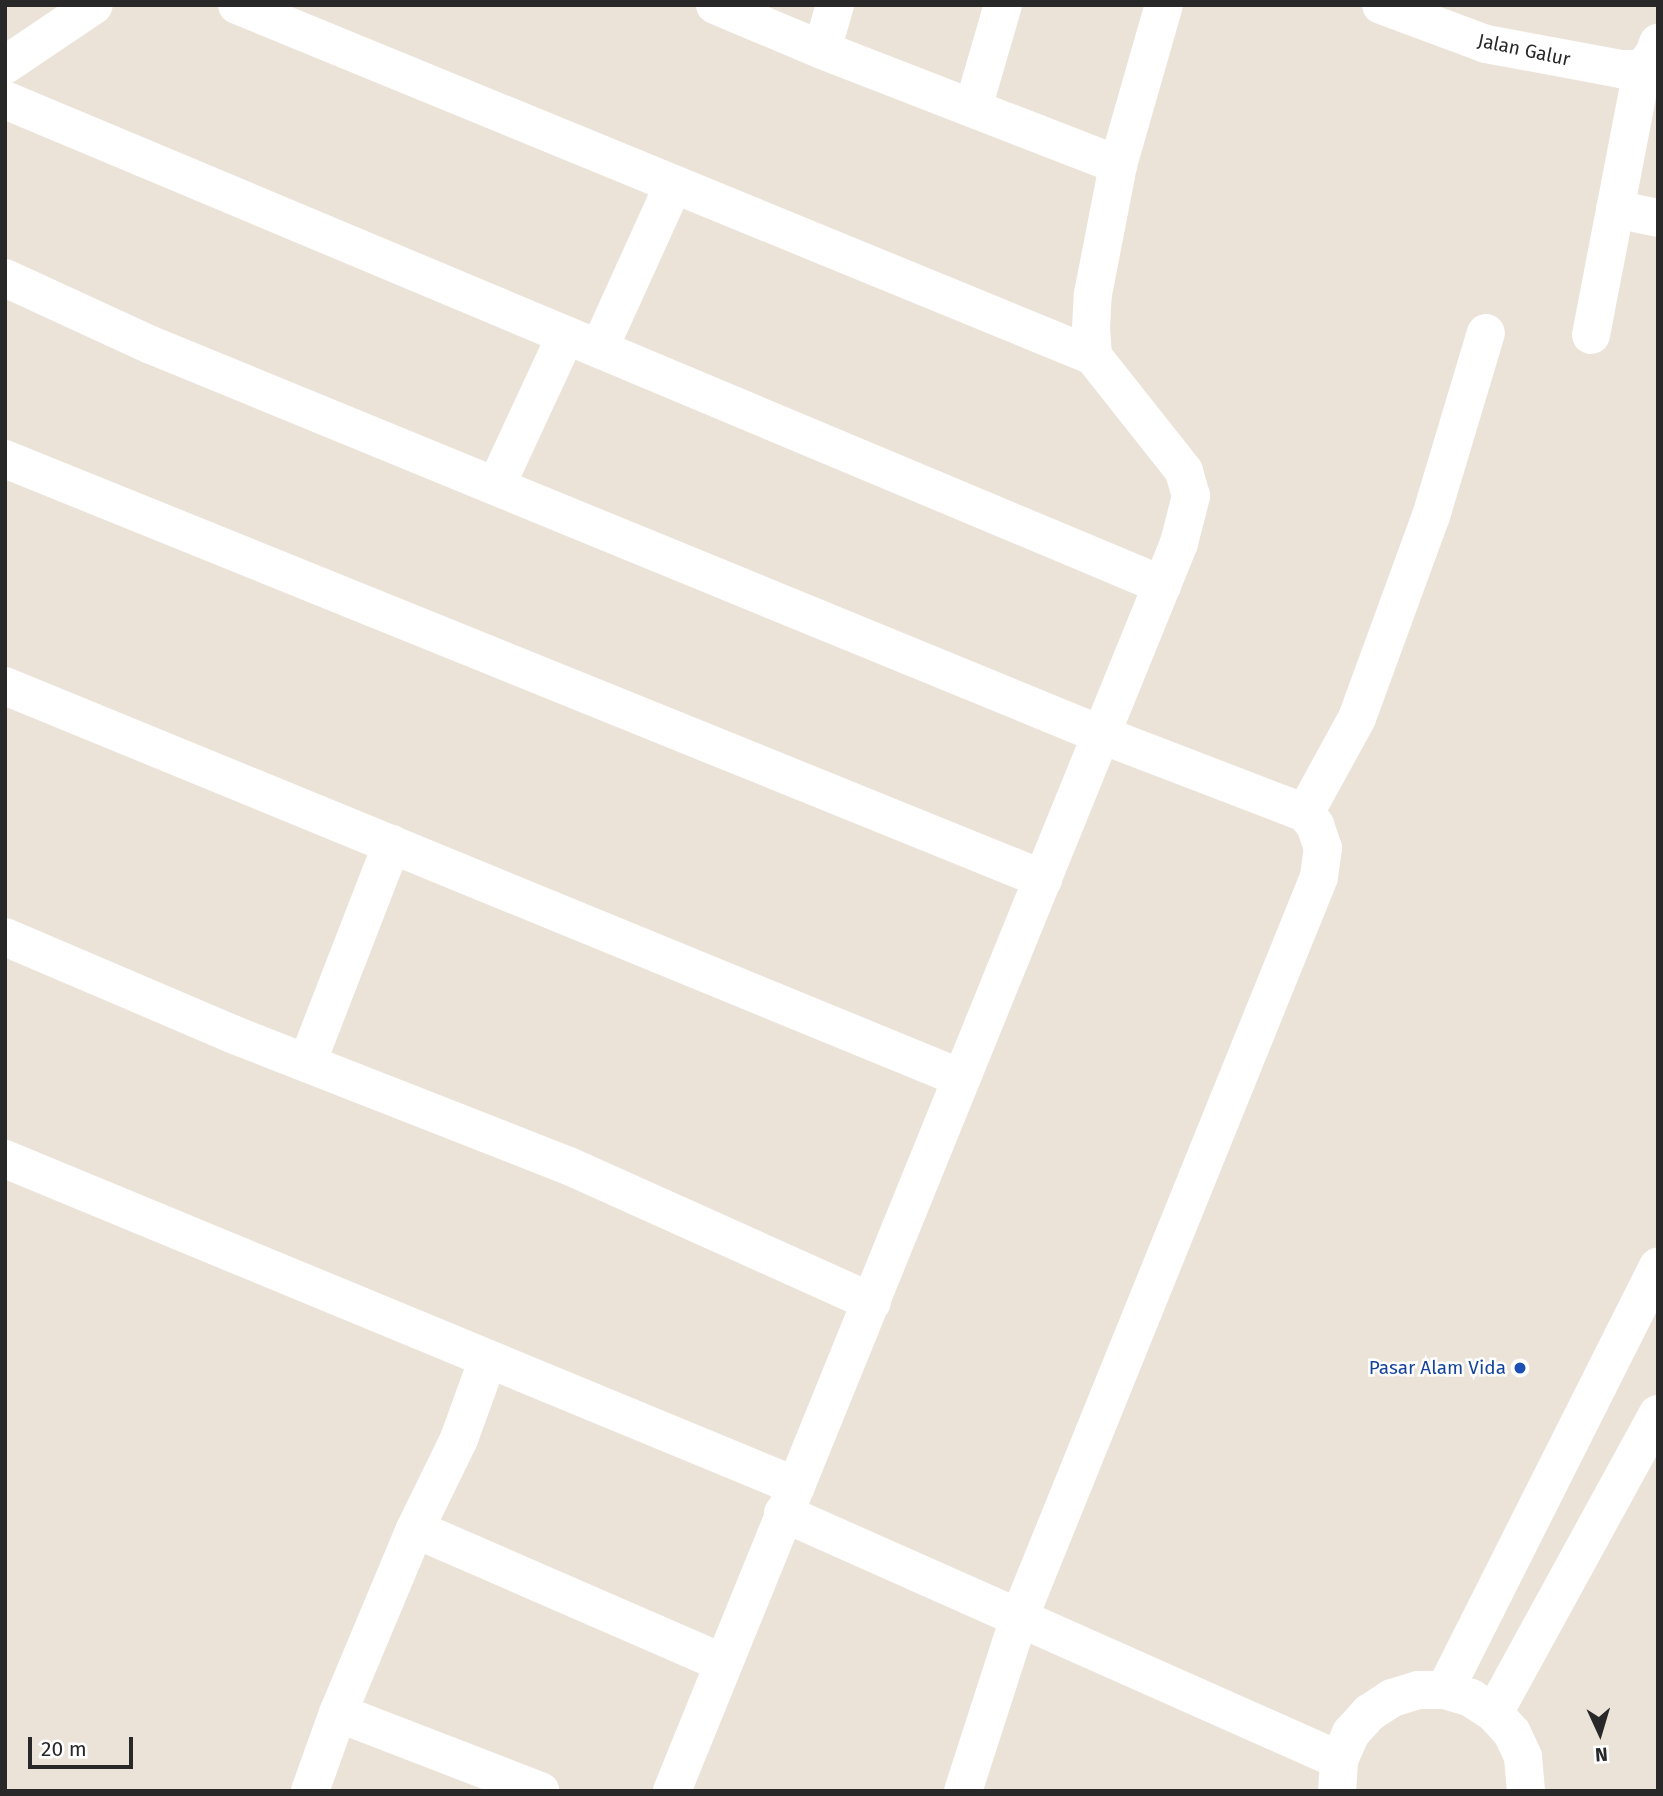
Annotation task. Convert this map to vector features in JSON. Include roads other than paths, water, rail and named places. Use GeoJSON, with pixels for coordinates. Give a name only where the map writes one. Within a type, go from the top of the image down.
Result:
{"type":"FeatureCollection","features":[{"type":"Feature","properties":{"kind":"street"},"geometry":{"type":"LineString","coordinates":[[5,65],[94,5]]}},
{"type":"Feature","properties":{"kind":"street"},"geometry":{"type":"LineString","coordinates":[[237,5],[1093,356],[1184,471],[1191,496],[1163,585],[672,1791]]}},
{"type":"Feature","properties":{"kind":"street"},"geometry":{"type":"LineString","coordinates":[[715,5],[822,50],[1118,165]]}},
{"type":"Feature","properties":{"kind":"street"},"geometry":{"type":"LineString","coordinates":[[822,50],[835,5]]}},
{"type":"Feature","properties":{"kind":"street"},"geometry":{"type":"LineString","coordinates":[[972,108],[1003,5]]}},
{"type":"Feature","properties":{"kind":"street"},"geometry":{"type":"LineString","coordinates":[[1093,356],[1093,294],[1118,165],[1164,5]]}},
{"type":"Feature","properties":{"kind":"street","name":"Jalan Galur"},"geometry":{"type":"LineString","coordinates":[[1381,5],[1486,44],[1621,69],[1650,56]]}},
{"type":"Feature","properties":{"kind":"street"},"geometry":{"type":"LineString","coordinates":[[1591,335],[1615,209],[1650,56]]}},
{"type":"Feature","properties":{"kind":"street"},"geometry":{"type":"LineString","coordinates":[[5,100],[1163,585]]}},
{"type":"Feature","properties":{"kind":"street"},"geometry":{"type":"LineString","coordinates":[[496,486],[674,184]]}},
{"type":"Feature","properties":{"kind":"street"},"geometry":{"type":"LineString","coordinates":[[1615,209],[1658,218]]}},
{"type":"Feature","properties":{"kind":"street"},"geometry":{"type":"LineString","coordinates":[[5,278],[151,345],[1102,735],[1305,813],[1315,825],[1323,848],[1319,877],[1020,1618],[963,1791]]}},
{"type":"Feature","properties":{"kind":"street"},"geometry":{"type":"LineString","coordinates":[[1305,813],[1362,705],[1432,516],[1486,333]]}},
{"type":"Feature","properties":{"kind":"street"},"geometry":{"type":"LineString","coordinates":[[5,459],[1043,879]]}},
{"type":"Feature","properties":{"kind":"street"},"geometry":{"type":"LineString","coordinates":[[5,686],[961,1078]]}},
{"type":"Feature","properties":{"kind":"street"},"geometry":{"type":"LineString","coordinates":[[307,1063],[392,844]]}},
{"type":"Feature","properties":{"kind":"street"},"geometry":{"type":"LineString","coordinates":[[5,937],[307,1063],[569,1166],[872,1301]]}},
{"type":"Feature","properties":{"kind":"street"},"geometry":{"type":"LineString","coordinates":[[5,1159],[488,1359],[789,1500],[1338,1775],[1351,1733],[1369,1713],[1392,1698],[1418,1690],[1445,1690],[1471,1698],[1494,1713],[1512,1733],[1523,1757],[1526,1791]]}},
{"type":"Feature","properties":{"kind":"street"},"geometry":{"type":"LineString","coordinates":[[1445,1690],[1658,1266]]}},
{"type":"Feature","properties":{"kind":"street"},"geometry":{"type":"LineString","coordinates":[[310,1791],[338,1713],[415,1529],[459,1439],[488,1359]]}},
{"type":"Feature","properties":{"kind":"street"},"geometry":{"type":"LineString","coordinates":[[1494,1713],[1658,1414]]}},
{"type":"Feature","properties":{"kind":"street"},"geometry":{"type":"LineString","coordinates":[[415,1529],[723,1663]]}},
{"type":"Feature","properties":{"kind":"street"},"geometry":{"type":"LineString","coordinates":[[338,1713],[540,1791]]}},
{"type":"Feature","properties":{"kind":"place","name":"Pasar Alam Vida"},"geometry":{"type":"Point","coordinates":[1520,1368]}}]}
